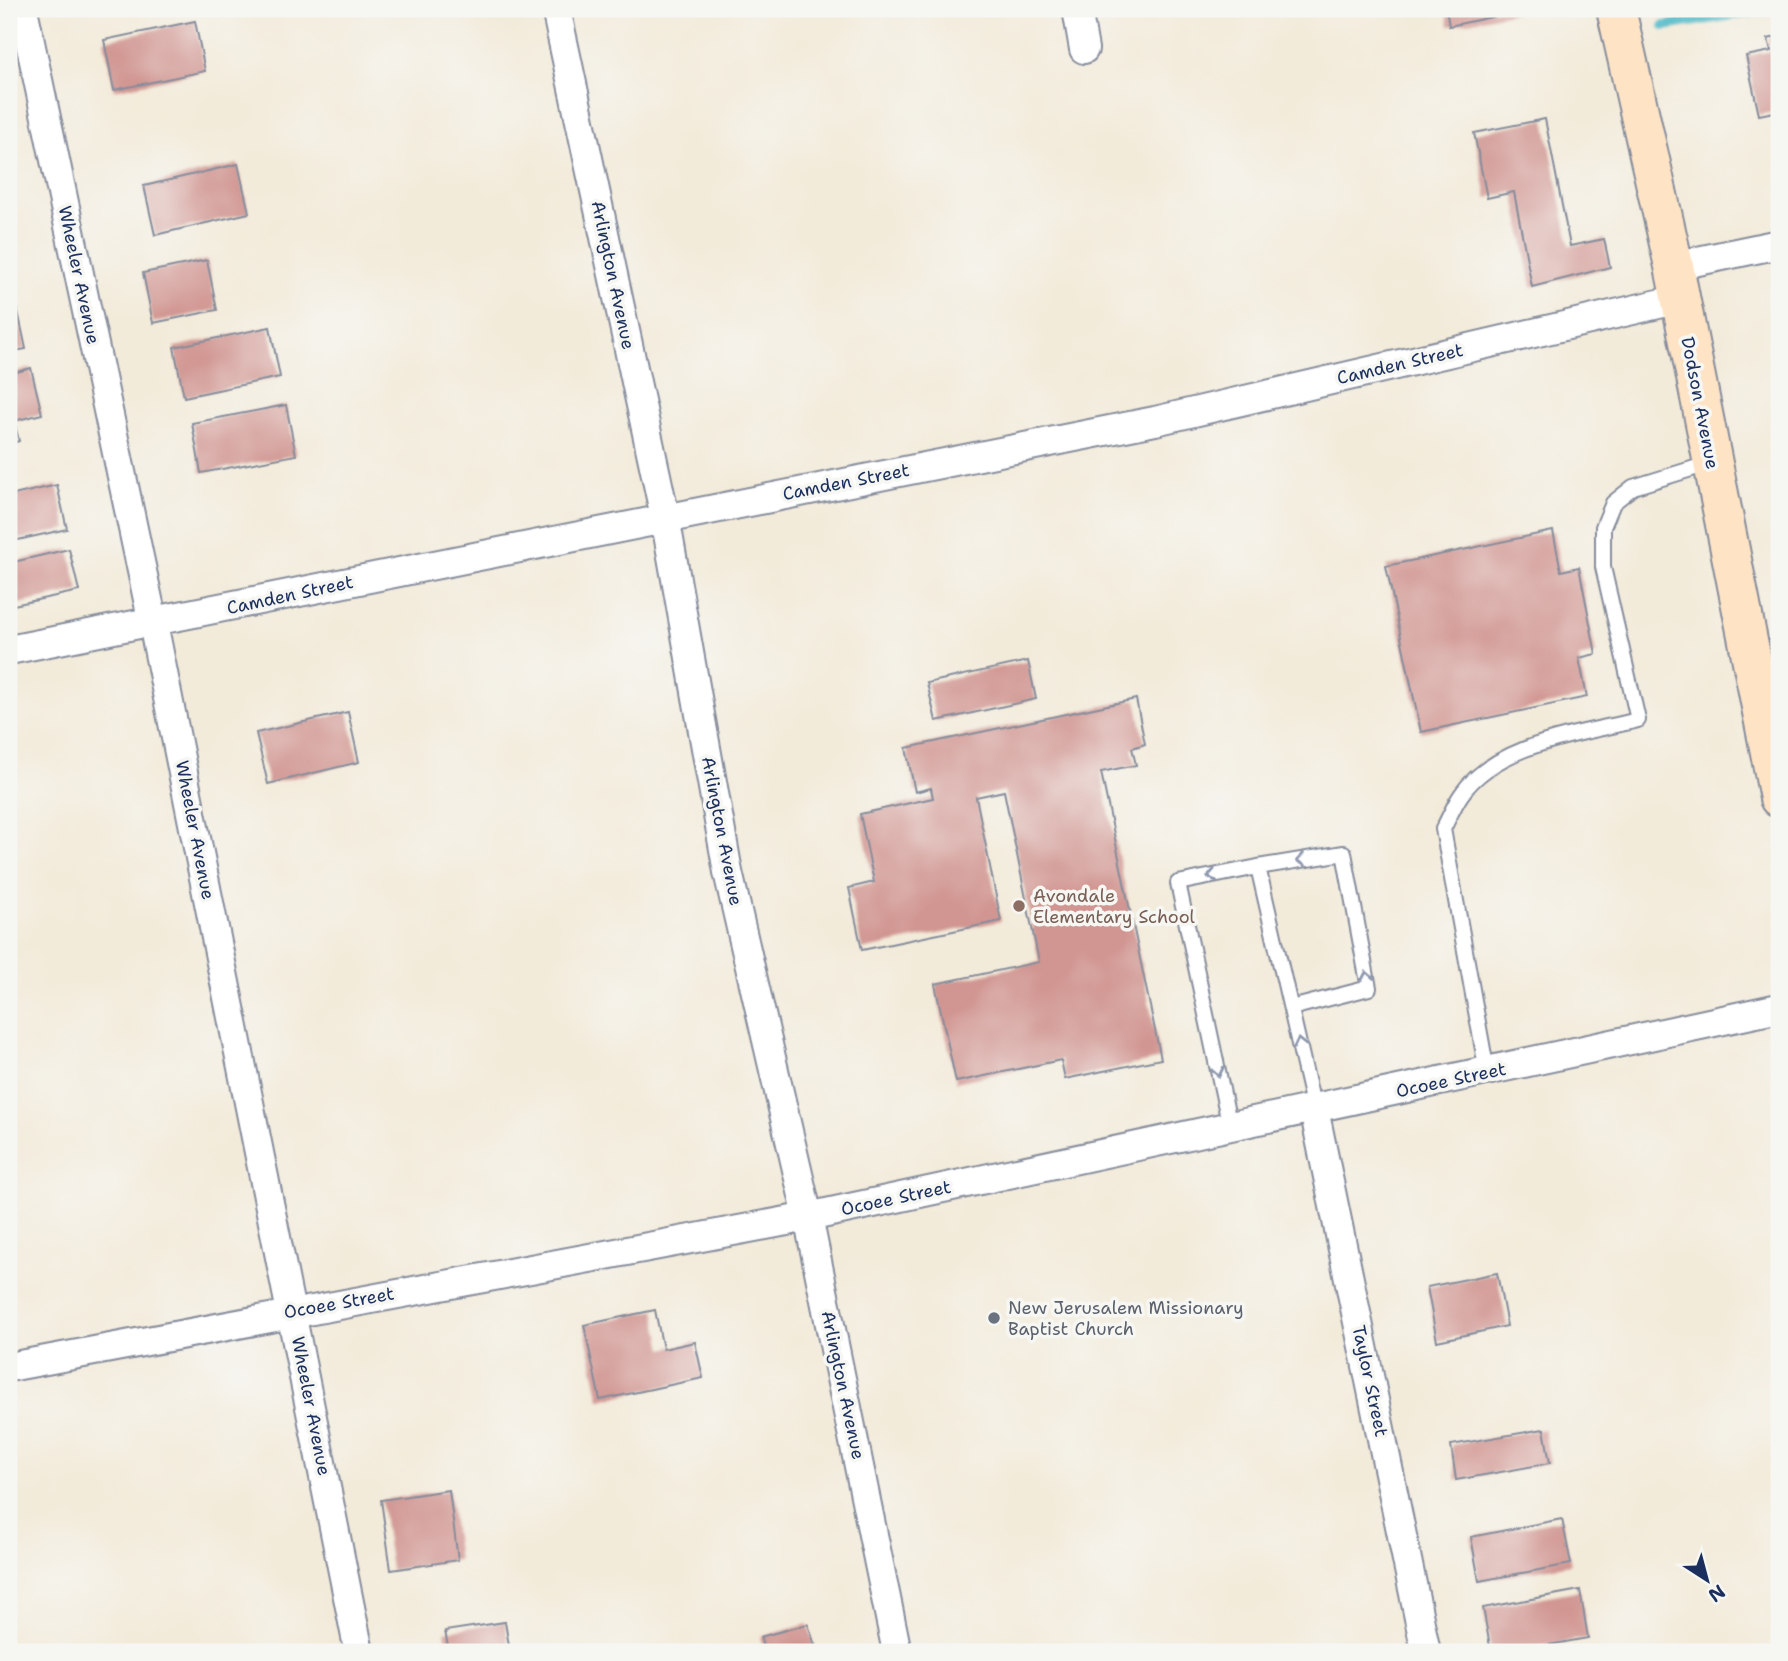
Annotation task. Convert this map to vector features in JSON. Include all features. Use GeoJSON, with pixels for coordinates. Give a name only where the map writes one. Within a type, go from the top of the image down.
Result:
{"type":"FeatureCollection","features":[{"type":"Feature","properties":{"kind":"main road","name":"Dodson Avenue"},"geometry":{"type":"LineString","coordinates":[[1616,9],[1677,283],[1712,463],[1770,702],[1779,797]]}},
{"type":"Feature","properties":{"kind":"street","name":"Wheeler Avenue"},"geometry":{"type":"LineString","coordinates":[[23,9],[153,624],[293,1311],[359,1652]]}},
{"type":"Feature","properties":{"kind":"street","name":"Arlington Avenue"},"geometry":{"type":"LineString","coordinates":[[556,9],[665,517],[728,872],[808,1217],[897,1652]]}},
{"type":"Feature","properties":{"kind":"street"},"geometry":{"type":"LineString","coordinates":[[1077,9],[1084,49]]}},
{"type":"Feature","properties":{"kind":"street","name":"Camden Street"},"geometry":{"type":"LineString","coordinates":[[9,650],[153,624],[665,517],[1155,422],[1677,283],[1779,244]]}},
{"type":"Feature","properties":{"kind":"street","name":"Ocoee Street"},"geometry":{"type":"LineString","coordinates":[[9,1367],[293,1311],[808,1217],[1779,1009]]}},
{"type":"Feature","properties":{"kind":"street","name":"Taylor Street"},"geometry":{"type":"LineString","coordinates":[[1314,1109],[1426,1652]]}},
{"type":"Feature","properties":{"kind":"lane"},"geometry":{"type":"LineString","coordinates":[[1487,1072],[1443,829],[1461,794],[1486,769],[1530,746],[1638,720],[1603,567],[1603,527],[1613,503],[1633,487],[1712,463]]}},
{"type":"Feature","properties":{"kind":"lane"},"geometry":{"type":"LineString","coordinates":[[1230,1127],[1178,883],[1344,853],[1369,988],[1291,1008]]}},
{"type":"Feature","properties":{"kind":"lane"},"geometry":{"type":"LineString","coordinates":[[1258,867],[1314,1109]]}},
{"type":"Feature","properties":{"kind":"building"},"geometry":{"type":"Polygon","coordinates":[[[1446,9],[1516,9],[1516,12],[1449,26],[1446,9]]]}},
{"type":"Feature","properties":{"kind":"building"},"geometry":{"type":"Polygon","coordinates":[[[195,21],[205,71],[114,90],[104,40],[195,21]]]}},
{"type":"Feature","properties":{"kind":"building"},"geometry":{"type":"Polygon","coordinates":[[[1779,36],[1779,111],[1759,115],[1746,56],[1771,51],[1768,39],[1779,36]]]}},
{"type":"Feature","properties":{"kind":"building"},"geometry":{"type":"Polygon","coordinates":[[[1545,119],[1570,246],[1604,239],[1610,267],[1532,287],[1514,192],[1487,198],[1474,133],[1545,119]]]}},
{"type":"Feature","properties":{"kind":"building"},"geometry":{"type":"Polygon","coordinates":[[[238,164],[249,213],[155,235],[144,186],[238,164]]]}},
{"type":"Feature","properties":{"kind":"building"},"geometry":{"type":"Polygon","coordinates":[[[207,260],[217,310],[153,323],[143,273],[207,260]]]}},
{"type":"Feature","properties":{"kind":"building"},"geometry":{"type":"Polygon","coordinates":[[[16,302],[26,349],[9,352],[9,304],[16,302]]]}},
{"type":"Feature","properties":{"kind":"building"},"geometry":{"type":"Polygon","coordinates":[[[270,327],[280,377],[184,397],[174,347],[270,327]]]}},
{"type":"Feature","properties":{"kind":"building"},"geometry":{"type":"Polygon","coordinates":[[[31,368],[42,414],[14,421],[19,441],[9,444],[9,374],[31,368]]]}},
{"type":"Feature","properties":{"kind":"building"},"geometry":{"type":"Polygon","coordinates":[[[286,405],[296,455],[201,473],[192,423],[286,405]]]}},
{"type":"Feature","properties":{"kind":"building"},"geometry":{"type":"Polygon","coordinates":[[[57,485],[67,529],[9,542],[9,496],[57,485]]]}},
{"type":"Feature","properties":{"kind":"building"},"geometry":{"type":"Polygon","coordinates":[[[1553,531],[1561,571],[1579,567],[1596,654],[1579,658],[1587,697],[1421,732],[1386,566],[1553,531]]]}},
{"type":"Feature","properties":{"kind":"building"},"geometry":{"type":"Polygon","coordinates":[[[69,549],[79,591],[9,606],[9,563],[69,549]]]}},
{"type":"Feature","properties":{"kind":"building"},"geometry":{"type":"Polygon","coordinates":[[[1028,661],[1036,699],[936,721],[927,683],[1028,661]]]}},
{"type":"Feature","properties":{"kind":"building"},"geometry":{"type":"Polygon","coordinates":[[[1136,699],[1145,744],[1132,748],[1136,765],[1101,772],[1161,1059],[1065,1079],[1061,1060],[956,1082],[935,984],[1039,962],[1004,791],[976,797],[1001,921],[862,950],[849,888],[874,882],[860,814],[933,798],[931,788],[915,792],[906,748],[1136,699]]]}},
{"type":"Feature","properties":{"kind":"building"},"geometry":{"type":"Polygon","coordinates":[[[348,712],[359,762],[268,784],[256,733],[348,712]]]}},
{"type":"Feature","properties":{"kind":"building"},"geometry":{"type":"Polygon","coordinates":[[[1497,1273],[1507,1326],[1437,1341],[1427,1287],[1497,1273]]]}},
{"type":"Feature","properties":{"kind":"building"},"geometry":{"type":"Polygon","coordinates":[[[655,1310],[663,1349],[695,1342],[703,1378],[600,1400],[584,1325],[655,1310]]]}},
{"type":"Feature","properties":{"kind":"building"},"geometry":{"type":"Polygon","coordinates":[[[1544,1429],[1550,1463],[1456,1480],[1451,1445],[1544,1429]]]}},
{"type":"Feature","properties":{"kind":"building"},"geometry":{"type":"Polygon","coordinates":[[[449,1490],[458,1560],[391,1570],[381,1500],[449,1490]]]}},
{"type":"Feature","properties":{"kind":"building"},"geometry":{"type":"Polygon","coordinates":[[[1562,1519],[1571,1564],[1479,1581],[1471,1537],[1562,1519]]]}},
{"type":"Feature","properties":{"kind":"building"},"geometry":{"type":"Polygon","coordinates":[[[1580,1590],[1588,1638],[1509,1652],[1491,1652],[1483,1608],[1580,1590]]]}},
{"type":"Feature","properties":{"kind":"building"},"geometry":{"type":"Polygon","coordinates":[[[505,1622],[510,1652],[449,1652],[445,1631],[505,1622]]]}},
{"type":"Feature","properties":{"kind":"building"},"geometry":{"type":"Polygon","coordinates":[[[808,1624],[817,1652],[765,1652],[760,1637],[808,1624]]]}},
{"type":"Feature","properties":{"kind":"waterway"},"geometry":{"type":"LineString","coordinates":[[1664,26],[1773,9]]}},
{"type":"Feature","properties":{"kind":"place","name":"Avondale Elementary School"},"geometry":{"type":"Point","coordinates":[1019,906]}},
{"type":"Feature","properties":{"kind":"place","name":"New Jerusalem Missionary Baptist Church"},"geometry":{"type":"Point","coordinates":[994,1318]}}]}
